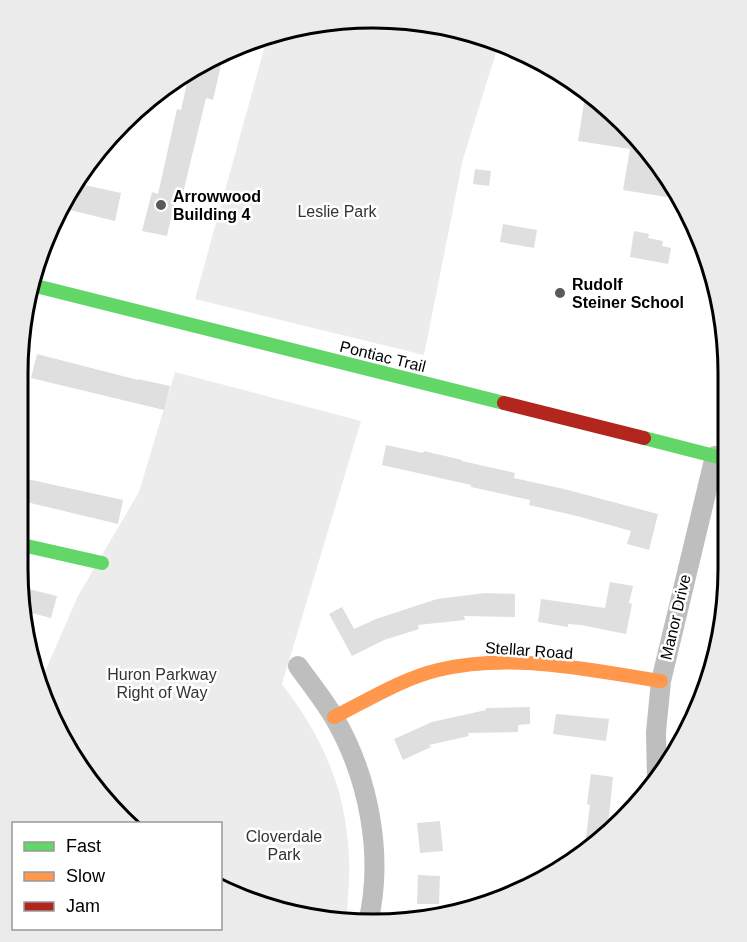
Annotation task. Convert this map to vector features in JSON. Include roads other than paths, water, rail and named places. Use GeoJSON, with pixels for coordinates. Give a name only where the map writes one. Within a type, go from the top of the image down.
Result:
{"type":"FeatureCollection","features":[{"type":"Feature","properties":{"kind":"main road","name":"Pontiac Trail"},"geometry":{"type":"LineString","coordinates":[[39,287],[718,457]]}},
{"type":"Feature","properties":{"kind":"main road"},"geometry":{"type":"LineString","coordinates":[[28,546],[102,563]]}},
{"type":"Feature","properties":{"kind":"main road","name":"Stellar Road"},"geometry":{"type":"LineString","coordinates":[[334,717],[417,677],[448,668],[478,663],[525,663],[661,681]]}},
{"type":"Feature","properties":{"kind":"street","name":"Manor Drive"},"geometry":{"type":"LineString","coordinates":[[657,765],[656,732],[661,681],[718,466]]}},
{"type":"Feature","properties":{"kind":"street"},"geometry":{"type":"LineString","coordinates":[[298,666],[334,717],[358,768],[370,819],[375,876],[370,914]]}},
{"type":"Feature","properties":{"kind":"place","name":"Arrowwood Building 4"},"geometry":{"type":"Point","coordinates":[161,205]}},
{"type":"Feature","properties":{"kind":"place","name":"Rudolf Steiner School"},"geometry":{"type":"Point","coordinates":[560,293]}},
{"type":"Feature","properties":{"kind":"park label","name":"Leslie Park"},"geometry":{"type":"Point","coordinates":[337,211]}},
{"type":"Feature","properties":{"kind":"park label","name":"Huron Parkway Right of Way"},"geometry":{"type":"Point","coordinates":[162,683]}},
{"type":"Feature","properties":{"kind":"park label","name":"Cloverdale Park"},"geometry":{"type":"Point","coordinates":[284,845]}}]}
